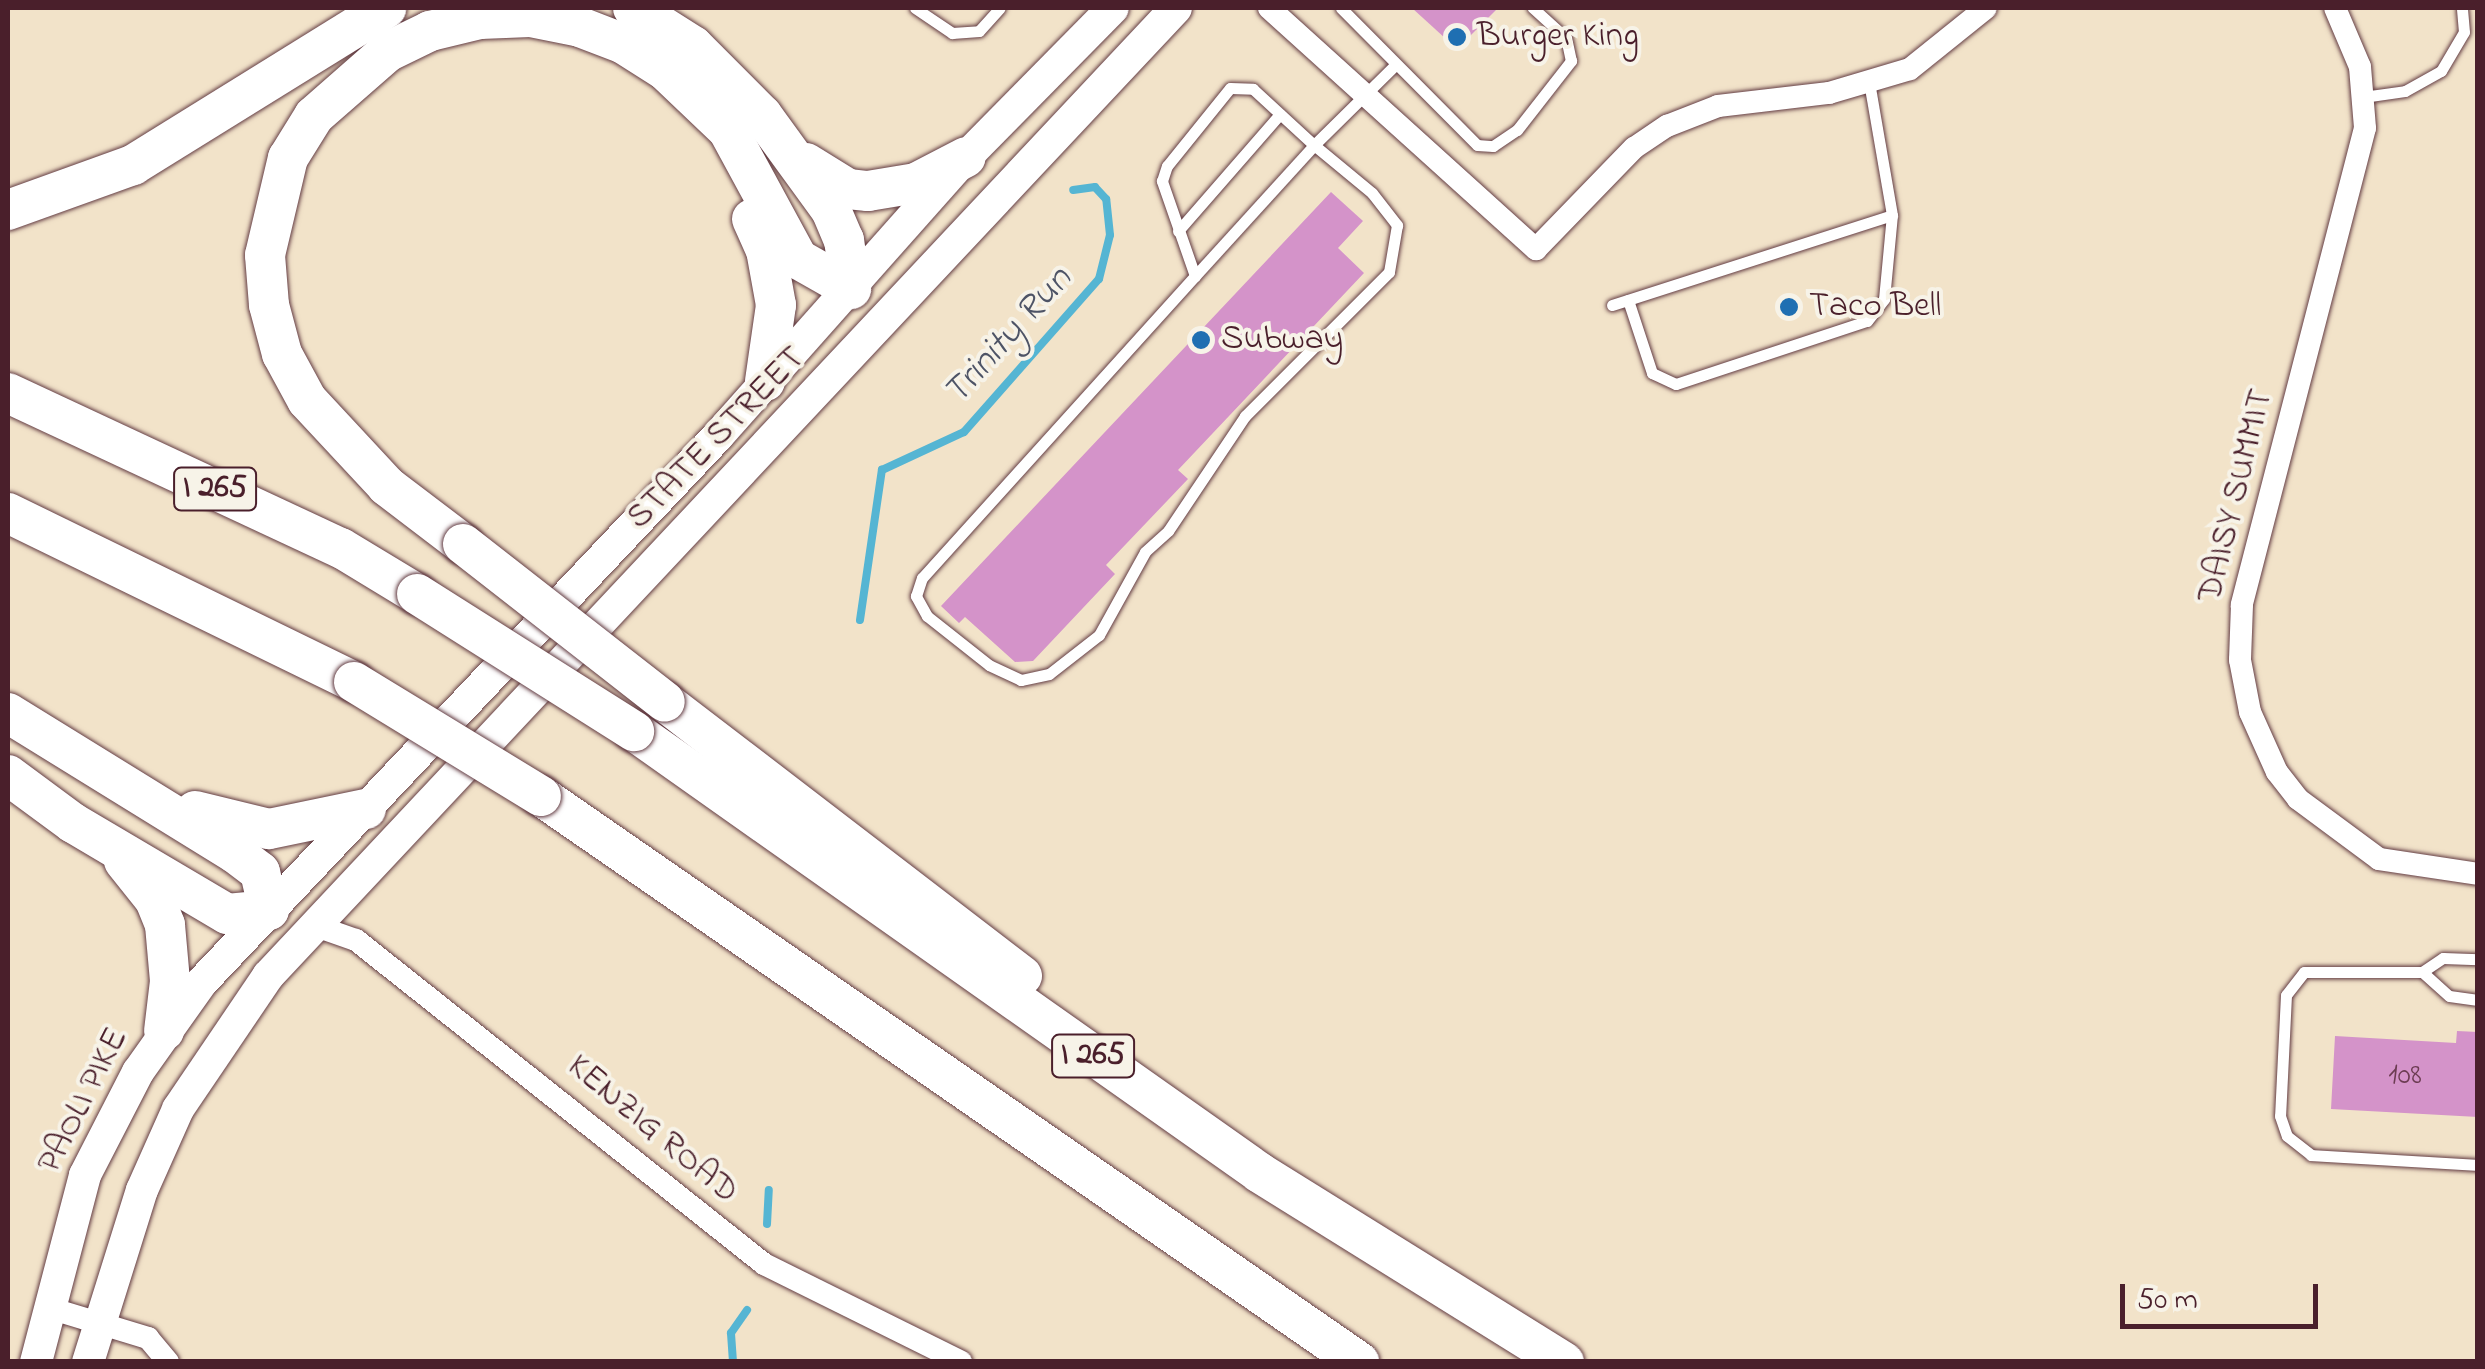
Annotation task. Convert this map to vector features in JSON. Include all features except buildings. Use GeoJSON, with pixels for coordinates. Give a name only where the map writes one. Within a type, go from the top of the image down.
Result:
{"type":"FeatureCollection","features":[{"type":"Feature","properties":{"kind":"highway"},"geometry":{"type":"LineString","coordinates":[[8,210],[133,165],[386,8]]}},
{"type":"Feature","properties":{"kind":"highway"},"geometry":{"type":"LineString","coordinates":[[633,8],[693,46],[813,170],[848,189],[891,190],[966,157]]}},
{"type":"Feature","properties":{"kind":"highway"},"geometry":{"type":"LineString","coordinates":[[851,289],[798,258],[728,130],[651,62],[580,26],[530,18],[480,19],[430,31],[348,80],[288,158],[264,255],[282,354],[342,443],[463,544],[1332,1219]]}},
{"type":"Feature","properties":{"kind":"highway"},"geometry":{"type":"LineString","coordinates":[[698,102],[773,279],[776,334],[765,381]]}},
{"type":"Feature","properties":{"kind":"highway"},"geometry":{"type":"LineString","coordinates":[[762,115],[831,210],[851,289]]}},
{"type":"Feature","properties":{"kind":"highway","name":"I 265"},"geometry":{"type":"LineString","coordinates":[[8,393],[341,548],[417,594],[634,731],[1332,1219],[1564,1362]]}},
{"type":"Feature","properties":{"kind":"highway"},"geometry":{"type":"LineString","coordinates":[[8,514],[354,682],[541,796],[1359,1362]]}},
{"type":"Feature","properties":{"kind":"highway"},"geometry":{"type":"LineString","coordinates":[[8,712],[260,872],[268,910],[227,914],[73,822]]}},
{"type":"Feature","properties":{"kind":"highway"},"geometry":{"type":"LineString","coordinates":[[8,775],[118,855],[156,900],[170,948],[164,1031]]}},
{"type":"Feature","properties":{"kind":"highway"},"geometry":{"type":"LineString","coordinates":[[154,802],[269,830],[366,810]]}},
{"type":"Feature","properties":{"kind":"main road","name":"STATE STREET"},"geometry":{"type":"LineString","coordinates":[[268,910],[366,810],[851,289],[966,157],[1113,8]]}},
{"type":"Feature","properties":{"kind":"main road","name":"STATE STREET"},"geometry":{"type":"LineString","coordinates":[[316,926],[1176,8]]}},
{"type":"Feature","properties":{"kind":"main road"},"geometry":{"type":"LineString","coordinates":[[851,289],[885,320]]}},
{"type":"Feature","properties":{"kind":"main road"},"geometry":{"type":"LineString","coordinates":[[88,1362],[142,1190],[178,1110],[268,976],[316,926],[268,910]]}},
{"type":"Feature","properties":{"kind":"main road","name":"PAOLI PIKE"},"geometry":{"type":"LineString","coordinates":[[36,1362],[46,1307],[85,1175],[164,1031],[268,910]]}},
{"type":"Feature","properties":{"kind":"street"},"geometry":{"type":"LineString","coordinates":[[1269,8],[1536,250],[1634,148],[1667,126],[1718,106],[1870,82],[1910,69],[1986,8]]}},
{"type":"Feature","properties":{"kind":"street","name":"DAISY SUMMIT"},"geometry":{"type":"LineString","coordinates":[[2335,8],[2360,67],[2363,97],[2358,171],[2242,606],[2240,660],[2250,712],[2276,772],[2298,799],[2380,859],[2478,874]]}},
{"type":"Feature","properties":{"kind":"street","name":"KENZIG ROAD"},"geometry":{"type":"LineString","coordinates":[[316,926],[356,940],[764,1264],[961,1362]]}},
{"type":"Feature","properties":{"kind":"street"},"geometry":{"type":"LineString","coordinates":[[46,1307],[148,1338],[168,1362]]}},
{"type":"Feature","properties":{"kind":"lane"},"geometry":{"type":"LineString","coordinates":[[915,8],[952,33],[978,30],[1000,8]]}},
{"type":"Feature","properties":{"kind":"lane"},"geometry":{"type":"LineString","coordinates":[[1341,8],[1477,145],[1493,146],[1517,130],[1571,61],[1566,38],[1533,8]]}},
{"type":"Feature","properties":{"kind":"lane"},"geometry":{"type":"LineString","coordinates":[[2363,97],[2405,91],[2441,70],[2464,32],[2462,8]]}},
{"type":"Feature","properties":{"kind":"lane"},"geometry":{"type":"LineString","coordinates":[[1195,276],[1163,193],[1166,166],[1230,88],[1253,89],[1314,145],[1372,193],[1396,225],[1389,272],[1245,416],[1168,532],[1145,552],[1099,636],[1049,674],[1021,680],[989,666],[927,616],[916,596],[922,578],[1314,145],[1396,64]]}},
{"type":"Feature","properties":{"kind":"lane"},"geometry":{"type":"LineString","coordinates":[[1628,300],[1652,373],[1676,384],[1867,321],[1884,299],[1892,214],[1870,82]]}},
{"type":"Feature","properties":{"kind":"lane"},"geometry":{"type":"LineString","coordinates":[[1178,232],[1280,114]]}},
{"type":"Feature","properties":{"kind":"lane"},"geometry":{"type":"LineString","coordinates":[[1612,305],[1892,214]]}},
{"type":"Feature","properties":{"kind":"lane"},"geometry":{"type":"LineString","coordinates":[[2478,960],[2442,958],[2422,972],[2316,968],[2292,983],[2286,995],[2280,1122],[2310,1155],[2478,1165]]}},
{"type":"Feature","properties":{"kind":"lane"},"geometry":{"type":"LineString","coordinates":[[2422,972],[2449,996],[2478,1000]]}},
{"type":"Feature","properties":{"kind":"waterway","name":"Trinity Run"},"geometry":{"type":"LineString","coordinates":[[860,620],[882,470],[964,432],[1099,279],[1110,235],[1106,199],[1095,187],[1073,190]]}},
{"type":"Feature","properties":{"kind":"waterway","name":"Trinity Run"},"geometry":{"type":"LineString","coordinates":[[767,1224],[769,1190]]}},
{"type":"Feature","properties":{"kind":"waterway","name":"Trinity Run"},"geometry":{"type":"LineString","coordinates":[[733,1362],[731,1333],[747,1310]]}},
{"type":"Feature","properties":{"kind":"place","name":"Burger King"},"geometry":{"type":"Point","coordinates":[1457,37]}},
{"type":"Feature","properties":{"kind":"place","name":"Taco Bell"},"geometry":{"type":"Point","coordinates":[1789,307]}},
{"type":"Feature","properties":{"kind":"place","name":"Subway"},"geometry":{"type":"Point","coordinates":[1201,340]}}]}
